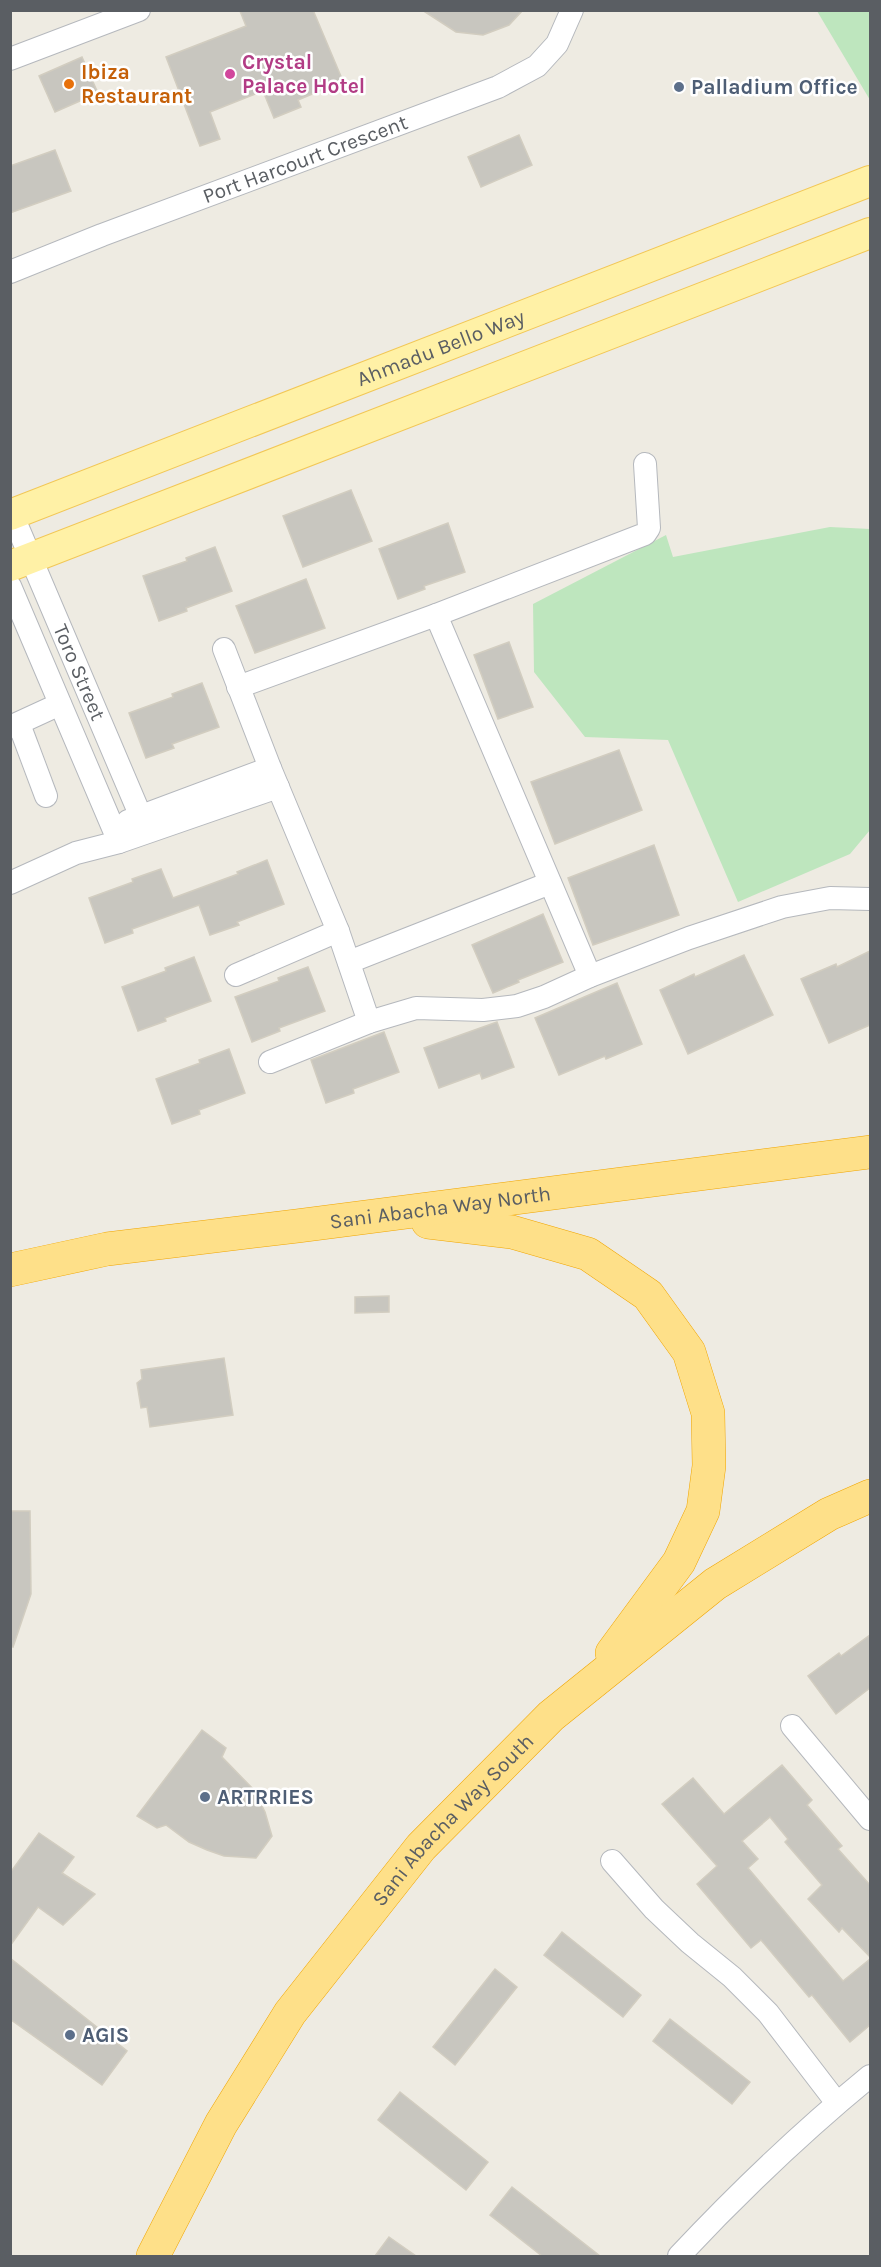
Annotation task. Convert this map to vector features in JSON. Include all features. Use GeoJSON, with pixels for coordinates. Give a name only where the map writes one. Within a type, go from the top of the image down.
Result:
{"type":"FeatureCollection","features":[{"type":"Feature","properties":{"kind":"highway","name":"Sani Abacha Way North"},"geometry":{"type":"LineString","coordinates":[[10,1270],[107,1249],[870,1152]]}},
{"type":"Feature","properties":{"kind":"highway"},"geometry":{"type":"LineString","coordinates":[[297,1226],[434,1222],[512,1232],[588,1254],[648,1295],[689,1352],[708,1413],[709,1466],[703,1512],[679,1562],[591,1684]]}},
{"type":"Feature","properties":{"kind":"highway","name":"Sani Abacha Way South"},"geometry":{"type":"LineString","coordinates":[[153,2256],[221,2124],[290,2013],[421,1847],[551,1716],[716,1584],[829,1514],[870,1496]]}},
{"type":"Feature","properties":{"kind":"main road","name":"Ahmadu Bello Way"},"geometry":{"type":"LineString","coordinates":[[11,515],[870,182]]}},
{"type":"Feature","properties":{"kind":"main road"},"geometry":{"type":"LineString","coordinates":[[20,563],[870,233]]}},
{"type":"Feature","properties":{"kind":"street"},"geometry":{"type":"LineString","coordinates":[[10,59],[140,10]]}},
{"type":"Feature","properties":{"kind":"street","name":"Port Harcourt Crescent"},"geometry":{"type":"LineString","coordinates":[[10,272],[498,87],[537,66],[557,44],[572,10]]}},
{"type":"Feature","properties":{"kind":"street"},"geometry":{"type":"LineString","coordinates":[[238,687],[436,615],[645,534],[649,528],[645,464]]}},
{"type":"Feature","properties":{"kind":"street","name":"Toro Street"},"geometry":{"type":"LineString","coordinates":[[11,515],[20,563],[143,824]]}},
{"type":"Feature","properties":{"kind":"street","name":"Toro Street"},"geometry":{"type":"LineString","coordinates":[[10,586],[115,835]]}},
{"type":"Feature","properties":{"kind":"street"},"geometry":{"type":"LineString","coordinates":[[436,615],[590,976]]}},
{"type":"Feature","properties":{"kind":"street"},"geometry":{"type":"LineString","coordinates":[[224,649],[338,931],[369,1022]]}},
{"type":"Feature","properties":{"kind":"street"},"geometry":{"type":"LineString","coordinates":[[46,796],[15,726],[60,704]]}},
{"type":"Feature","properties":{"kind":"street"},"geometry":{"type":"LineString","coordinates":[[10,883],[115,835],[274,777]]}},
{"type":"Feature","properties":{"kind":"street"},"geometry":{"type":"LineString","coordinates":[[349,962],[550,883]]}},
{"type":"Feature","properties":{"kind":"street"},"geometry":{"type":"LineString","coordinates":[[270,1062],[369,1022],[416,1008],[483,1010],[517,1006],[731,922],[782,907],[830,898],[870,899]]}},
{"type":"Feature","properties":{"kind":"street"},"geometry":{"type":"LineString","coordinates":[[236,975],[338,931]]}},
{"type":"Feature","properties":{"kind":"street"},"geometry":{"type":"LineString","coordinates":[[792,1726],[870,1819]]}},
{"type":"Feature","properties":{"kind":"street"},"geometry":{"type":"LineString","coordinates":[[612,1861],[654,1910],[732,1977],[768,2013],[837,2103]]}},
{"type":"Feature","properties":{"kind":"street"},"geometry":{"type":"LineString","coordinates":[[679,2256],[712,2220],[837,2103],[870,2076]]}},
{"type":"Feature","properties":{"kind":"green space"},"geometry":{"type":"Polygon","coordinates":[[[817,11],[870,11],[870,100],[817,11]]]}},
{"type":"Feature","properties":{"kind":"green space"},"geometry":{"type":"Polygon","coordinates":[[[830,527],[870,529],[870,830],[850,854],[738,902],[668,740],[585,737],[534,672],[533,604],[666,535],[673,557],[830,527]]]}},
{"type":"Feature","properties":{"kind":"building","name":"Crystal Palace Hotel"},"geometry":{"type":"Polygon","coordinates":[[[313,10],[343,81],[298,100],[301,107],[274,118],[263,91],[210,112],[220,139],[200,146],[166,57],[246,26],[240,11],[313,10]]]}},
{"type":"Feature","properties":{"kind":"building"},"geometry":{"type":"Polygon","coordinates":[[[422,10],[523,10],[509,25],[483,35],[456,32],[422,10]]]}},
{"type":"Feature","properties":{"kind":"building","name":"Ibiza Restaurant"},"geometry":{"type":"Polygon","coordinates":[[[82,57],[98,93],[55,112],[39,76],[82,57]]]}},
{"type":"Feature","properties":{"kind":"building"},"geometry":{"type":"Polygon","coordinates":[[[519,135],[532,165],[481,187],[468,157],[519,135]]]}},
{"type":"Feature","properties":{"kind":"building"},"geometry":{"type":"Polygon","coordinates":[[[55,150],[71,191],[10,213],[10,166],[55,150]]]}},
{"type":"Feature","properties":{"kind":"building"},"geometry":{"type":"Polygon","coordinates":[[[351,490],[372,541],[303,567],[283,516],[351,490]]]}},
{"type":"Feature","properties":{"kind":"building"},"geometry":{"type":"Polygon","coordinates":[[[448,523],[465,572],[424,586],[425,589],[398,599],[379,549],[448,523]]]}},
{"type":"Feature","properties":{"kind":"building"},"geometry":{"type":"Polygon","coordinates":[[[215,547],[232,591],[159,621],[143,576],[187,561],[186,558],[215,547]]]}},
{"type":"Feature","properties":{"kind":"building"},"geometry":{"type":"Polygon","coordinates":[[[306,579],[325,628],[255,653],[236,606],[306,579]]]}},
{"type":"Feature","properties":{"kind":"building"},"geometry":{"type":"Polygon","coordinates":[[[509,642],[533,707],[498,719],[474,655],[509,642]]]}},
{"type":"Feature","properties":{"kind":"building"},"geometry":{"type":"Polygon","coordinates":[[[202,683],[219,727],[172,744],[174,748],[146,758],[129,713],[173,697],[172,694],[202,683]]]}},
{"type":"Feature","properties":{"kind":"building"},"geometry":{"type":"Polygon","coordinates":[[[619,750],[642,810],[555,844],[531,782],[619,750]]]}},
{"type":"Feature","properties":{"kind":"building"},"geometry":{"type":"Polygon","coordinates":[[[654,845],[679,915],[593,945],[568,878],[654,845]]]}},
{"type":"Feature","properties":{"kind":"building"},"geometry":{"type":"Polygon","coordinates":[[[267,860],[284,904],[237,922],[239,925],[210,935],[199,905],[132,929],[133,933],[105,943],[89,898],[161,869],[173,898],[238,874],[237,872],[267,860]]]}},
{"type":"Feature","properties":{"kind":"building"},"geometry":{"type":"Polygon","coordinates":[[[543,914],[563,962],[493,993],[472,945],[543,914]]]}},
{"type":"Feature","properties":{"kind":"building"},"geometry":{"type":"Polygon","coordinates":[[[870,951],[870,1025],[829,1043],[801,979],[836,964],[837,967],[870,951]]]}},
{"type":"Feature","properties":{"kind":"building"},"geometry":{"type":"Polygon","coordinates":[[[744,955],[773,1015],[688,1054],[660,990],[744,955]]]}},
{"type":"Feature","properties":{"kind":"building"},"geometry":{"type":"Polygon","coordinates":[[[194,957],[211,1001],[138,1031],[122,987],[166,971],[165,968],[194,957]]]}},
{"type":"Feature","properties":{"kind":"building"},"geometry":{"type":"Polygon","coordinates":[[[308,967],[325,1011],[279,1028],[280,1031],[252,1042],[235,997],[279,981],[278,978],[308,967]]]}},
{"type":"Feature","properties":{"kind":"building"},"geometry":{"type":"Polygon","coordinates":[[[617,983],[642,1044],[559,1075],[535,1018],[617,983]]]}},
{"type":"Feature","properties":{"kind":"building"},"geometry":{"type":"Polygon","coordinates":[[[497,1022],[514,1067],[482,1079],[480,1073],[439,1088],[424,1048],[497,1022]]]}},
{"type":"Feature","properties":{"kind":"building"},"geometry":{"type":"Polygon","coordinates":[[[384,1032],[399,1072],[353,1089],[354,1093],[326,1103],[311,1060],[384,1032]]]}},
{"type":"Feature","properties":{"kind":"building"},"geometry":{"type":"Polygon","coordinates":[[[229,1049],[245,1093],[199,1110],[200,1114],[172,1124],[156,1079],[200,1063],[199,1060],[229,1049]]]}},
{"type":"Feature","properties":{"kind":"building"},"geometry":{"type":"Polygon","coordinates":[[[389,1296],[389,1312],[355,1313],[355,1297],[389,1296]]]}},
{"type":"Feature","properties":{"kind":"building"},"geometry":{"type":"Polygon","coordinates":[[[224,1358],[233,1415],[150,1427],[147,1407],[141,1408],[137,1383],[142,1379],[141,1370],[224,1358]]]}},
{"type":"Feature","properties":{"kind":"building"},"geometry":{"type":"Polygon","coordinates":[[[10,1511],[30,1511],[31,1594],[13,1647],[10,1646],[10,1511]]]}},
{"type":"Feature","properties":{"kind":"building"},"geometry":{"type":"Polygon","coordinates":[[[870,1635],[870,1688],[836,1714],[808,1676],[839,1653],[841,1656],[870,1635]]]}},
{"type":"Feature","properties":{"kind":"building","name":"ARTRRIES"},"geometry":{"type":"Polygon","coordinates":[[[202,1730],[226,1748],[222,1757],[254,1790],[265,1812],[272,1836],[256,1858],[224,1856],[207,1850],[189,1842],[166,1825],[157,1828],[137,1816],[202,1730]]]}},
{"type":"Feature","properties":{"kind":"building"},"geometry":{"type":"Polygon","coordinates":[[[782,1765],[812,1800],[807,1805],[842,1846],[838,1849],[870,1885],[870,1957],[842,1928],[839,1932],[808,1899],[822,1885],[785,1842],[788,1839],[770,1817],[742,1841],[758,1859],[748,1868],[843,1981],[870,1959],[870,2025],[850,2042],[812,1995],[809,1997],[761,1940],[751,1948],[697,1884],[717,1866],[662,1804],[693,1778],[724,1814],[782,1765]]]}},
{"type":"Feature","properties":{"kind":"building"},"geometry":{"type":"Polygon","coordinates":[[[39,1833],[74,1857],[62,1873],[95,1894],[63,1925],[38,1907],[10,1946],[10,1873],[39,1833]]]}},
{"type":"Feature","properties":{"kind":"building"},"geometry":{"type":"Polygon","coordinates":[[[562,1932],[641,1995],[623,2017],[544,1955],[562,1932]]]}},
{"type":"Feature","properties":{"kind":"building","name":"AGIS"},"geometry":{"type":"Polygon","coordinates":[[[10,1958],[127,2051],[102,2085],[10,2019],[10,1958]]]}},
{"type":"Feature","properties":{"kind":"building"},"geometry":{"type":"Polygon","coordinates":[[[495,1969],[517,1987],[455,2065],[433,2047],[495,1969]]]}},
{"type":"Feature","properties":{"kind":"building"},"geometry":{"type":"Polygon","coordinates":[[[670,2019],[750,2082],[732,2104],[653,2041],[670,2019]]]}},
{"type":"Feature","properties":{"kind":"building"},"geometry":{"type":"Polygon","coordinates":[[[400,2092],[488,2162],[466,2190],[378,2120],[400,2092]]]}},
{"type":"Feature","properties":{"kind":"building"},"geometry":{"type":"Polygon","coordinates":[[[512,2187],[600,2256],[542,2256],[490,2215],[512,2187]]]}},
{"type":"Feature","properties":{"kind":"building"},"geometry":{"type":"Polygon","coordinates":[[[389,2237],[416,2256],[375,2256],[389,2237]]]}},
{"type":"Feature","properties":{"kind":"place","name":"Crystal Palace Hotel"},"geometry":{"type":"Point","coordinates":[230,74]}},
{"type":"Feature","properties":{"kind":"place","name":"Ibiza Restaurant"},"geometry":{"type":"Point","coordinates":[69,84]}},
{"type":"Feature","properties":{"kind":"place","name":"Palladium Office"},"geometry":{"type":"Point","coordinates":[679,87]}},
{"type":"Feature","properties":{"kind":"place","name":"ARTRRIES"},"geometry":{"type":"Point","coordinates":[205,1797]}},
{"type":"Feature","properties":{"kind":"place","name":"AGIS"},"geometry":{"type":"Point","coordinates":[70,2035]}}]}
